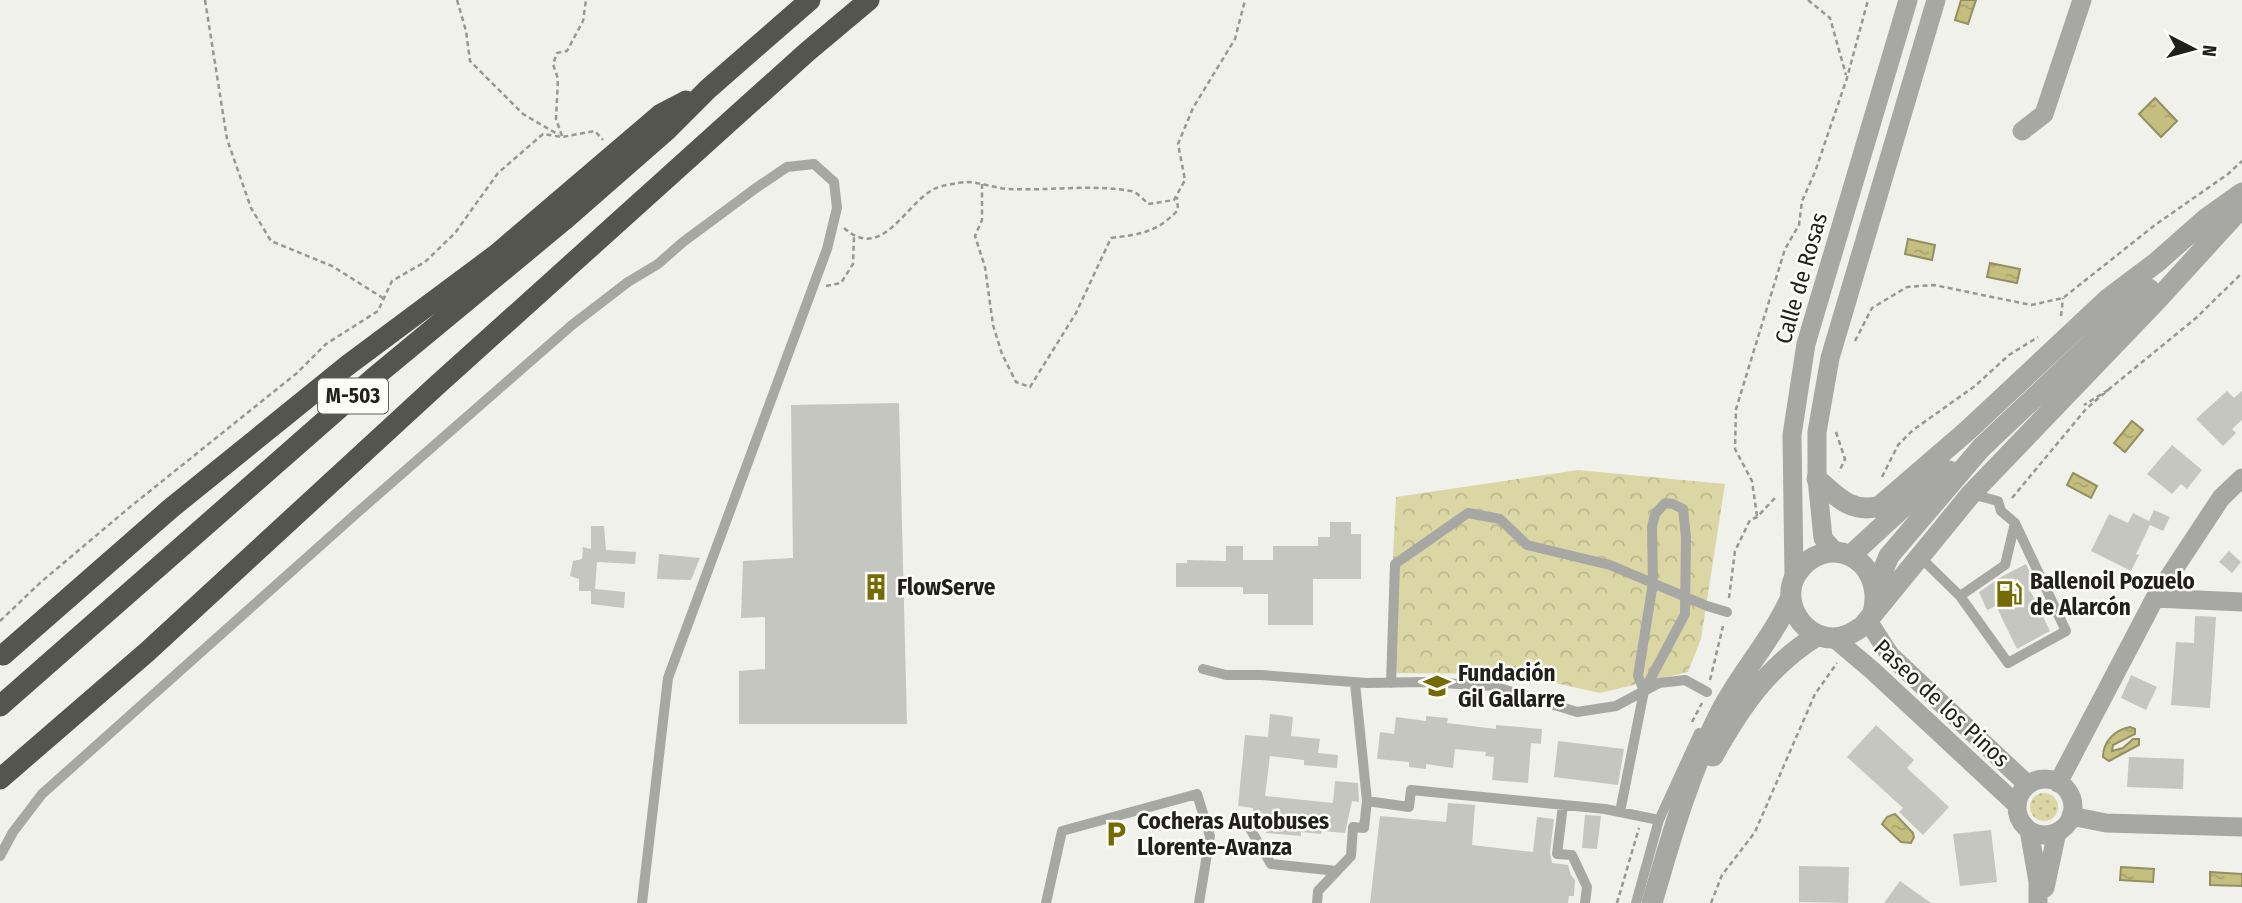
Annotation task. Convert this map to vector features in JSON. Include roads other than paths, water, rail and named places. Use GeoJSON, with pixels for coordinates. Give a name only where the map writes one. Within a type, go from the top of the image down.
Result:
{"type":"FeatureCollection","features":[{"type":"Feature","properties":{"kind":"highway","name":"M-503"},"geometry":{"type":"LineString","coordinates":[[0,706],[377,375],[594,194],[810,0]]}},
{"type":"Feature","properties":{"kind":"highway","name":"M-503"},"geometry":{"type":"LineString","coordinates":[[3,780],[275,537],[435,387],[807,52],[869,0]]}},
{"type":"Feature","properties":{"kind":"highway"},"geometry":{"type":"LineString","coordinates":[[4,654],[170,509],[348,365],[497,254],[661,114],[708,89]]}},
{"type":"Feature","properties":{"kind":"street","name":"Calle de Rosas"},"geometry":{"type":"LineString","coordinates":[[1792,587],[1792,435],[1806,344],[1908,0]]}},
{"type":"Feature","properties":{"kind":"street"},"geometry":{"type":"LineString","coordinates":[[1876,587],[1867,568],[1823,538],[1817,479],[1817,432],[1830,358],[1936,0]]}},
{"type":"Feature","properties":{"kind":"street"},"geometry":{"type":"LineString","coordinates":[[2022,131],[2044,114],[2082,0]]}},
{"type":"Feature","properties":{"kind":"street"},"geometry":{"type":"LineString","coordinates":[[1817,479],[1852,507],[1866,510],[1880,506],[1967,431],[2108,299],[2158,262],[2207,218],[2242,193]]}},
{"type":"Feature","properties":{"kind":"street"},"geometry":{"type":"LineString","coordinates":[[1870,617],[1876,600],[1876,587],[1889,556],[1981,449],[2242,204]]}},
{"type":"Feature","properties":{"kind":"street"},"geometry":{"type":"LineString","coordinates":[[1662,869],[1704,774],[1739,712],[1777,664],[1850,635],[1870,617],[1971,494],[2158,299],[2242,204]]}},
{"type":"Feature","properties":{"kind":"street"},"geometry":{"type":"LineString","coordinates":[[1652,903],[1670,837],[1696,762],[1722,708],[1780,621],[1801,567],[1816,556],[1843,554],[1913,498],[1981,449]]}},
{"type":"Feature","properties":{"kind":"street"},"geometry":{"type":"LineString","coordinates":[[2058,783],[2155,598],[2221,498],[2242,478]]}},
{"type":"Feature","properties":{"kind":"street"},"geometry":{"type":"LineString","coordinates":[[1792,587],[1796,615],[1809,630],[1833,641]]}},
{"type":"Feature","properties":{"kind":"street"},"geometry":{"type":"LineString","coordinates":[[2155,598],[2242,602]]}},
{"type":"Feature","properties":{"kind":"street","name":"Paseo de los Pinos"},"geometry":{"type":"LineString","coordinates":[[1870,617],[1890,655],[2028,785]]}},
{"type":"Feature","properties":{"kind":"street","name":"Paseo de los Pinos"},"geometry":{"type":"LineString","coordinates":[[1833,641],[2017,805]]}},
{"type":"Feature","properties":{"kind":"street"},"geometry":{"type":"LineString","coordinates":[[2029,830],[2043,835],[2057,832],[2071,816],[2070,797],[2058,783],[2043,779],[2028,785],[2017,805],[2019,816],[2029,830],[2040,903]]}},
{"type":"Feature","properties":{"kind":"street"},"geometry":{"type":"LineString","coordinates":[[2071,816],[2106,822],[2242,827]]}},
{"type":"Feature","properties":{"kind":"street"},"geometry":{"type":"LineString","coordinates":[[2040,903],[2057,832]]}},
{"type":"Feature","properties":{"kind":"lane"},"geometry":{"type":"LineString","coordinates":[[0,856],[13,832],[42,794],[572,325],[787,167],[814,164],[834,182],[837,208],[813,289],[668,677],[642,903]]}},
{"type":"Feature","properties":{"kind":"lane"},"geometry":{"type":"LineString","coordinates":[[1920,557],[1960,596],[2008,663],[2066,631],[2015,523],[2001,511],[1998,501],[1971,494]]}},
{"type":"Feature","properties":{"kind":"lane"},"geometry":{"type":"LineString","coordinates":[[1620,812],[1644,691],[1685,614],[1686,537],[1683,509],[1674,504],[1665,503],[1655,514],[1652,527],[1653,583],[1638,677],[1644,691]]}},
{"type":"Feature","properties":{"kind":"lane"},"geometry":{"type":"LineString","coordinates":[[1391,683],[1395,564],[1468,513],[1500,519],[1527,545],[1610,565],[1727,612]]}},
{"type":"Feature","properties":{"kind":"lane"},"geometry":{"type":"LineString","coordinates":[[1960,596],[2005,565],[2015,523]]}},
{"type":"Feature","properties":{"kind":"lane"},"geometry":{"type":"LineString","coordinates":[[1203,669],[1226,675],[1261,675],[1355,683],[1424,682],[1493,686],[1577,712],[1616,706],[1659,683],[1685,680],[1707,692]]}},
{"type":"Feature","properties":{"kind":"lane"},"geometry":{"type":"LineString","coordinates":[[1636,903],[1659,820],[1705,722],[1719,698],[1739,680]]}},
{"type":"Feature","properties":{"kind":"lane"},"geometry":{"type":"LineString","coordinates":[[1317,903],[1318,891],[1350,856],[1353,827],[1364,828],[1367,801],[1355,683]]}},
{"type":"Feature","properties":{"kind":"lane"},"geometry":{"type":"LineString","coordinates":[[1367,801],[1409,807],[1411,790],[1563,805],[1659,820]]}},
{"type":"Feature","properties":{"kind":"lane"},"geometry":{"type":"LineString","coordinates":[[1046,903],[1062,831],[1197,794],[1210,836],[1199,903]]}},
{"type":"Feature","properties":{"kind":"lane"},"geometry":{"type":"LineString","coordinates":[[1563,805],[1557,854],[1572,855],[1587,887],[1585,903]]}},
{"type":"Feature","properties":{"kind":"lane"},"geometry":{"type":"LineString","coordinates":[[1249,827],[1271,864],[1337,871]]}},
{"type":"Feature","properties":{"kind":"water"},"geometry":{"type":"Polygon","coordinates":[[[1961,0],[1976,0],[1968,24],[1955,20],[1961,0]]]}},
{"type":"Feature","properties":{"kind":"water"},"geometry":{"type":"Polygon","coordinates":[[[2155,98],[2177,121],[2161,137],[2139,114],[2155,98]]]}},
{"type":"Feature","properties":{"kind":"water"},"geometry":{"type":"Polygon","coordinates":[[[1908,239],[1935,245],[1932,260],[1905,254],[1908,239]]]}},
{"type":"Feature","properties":{"kind":"water"},"geometry":{"type":"Polygon","coordinates":[[[1990,263],[2020,269],[2017,283],[1987,277],[1990,263]]]}},
{"type":"Feature","properties":{"kind":"water"},"geometry":{"type":"Polygon","coordinates":[[[2132,421],[2143,430],[2125,452],[2114,443],[2132,421]]]}},
{"type":"Feature","properties":{"kind":"water"},"geometry":{"type":"Polygon","coordinates":[[[2073,473],[2097,486],[2091,498],[2067,485],[2073,473]]]}},
{"type":"Feature","properties":{"kind":"water"},"geometry":{"type":"Polygon","coordinates":[[[2130,727],[2135,729],[2135,734],[2113,745],[2112,751],[2123,748],[2133,739],[2139,739],[2139,745],[2109,761],[2103,757],[2105,746],[2111,737],[2130,727]]]}},
{"type":"Feature","properties":{"kind":"water"},"geometry":{"type":"Polygon","coordinates":[[[1895,814],[1913,833],[1911,843],[1901,842],[1882,824],[1887,817],[1895,814]]]}},
{"type":"Feature","properties":{"kind":"water"},"geometry":{"type":"Polygon","coordinates":[[[2121,867],[2154,869],[2153,882],[2120,880],[2121,867]]]}},
{"type":"Feature","properties":{"kind":"water"},"geometry":{"type":"Polygon","coordinates":[[[2210,872],[2242,874],[2242,886],[2210,885],[2210,872]]]}},
{"type":"Feature","properties":{"kind":"place","name":"FlowServe"},"geometry":{"type":"Point","coordinates":[876,587]}},
{"type":"Feature","properties":{"kind":"place","name":"Ballenoil Pozuelo de Alarcón"},"geometry":{"type":"Point","coordinates":[2009,594]}},
{"type":"Feature","properties":{"kind":"place","name":"Fundación Gil Gallarre"},"geometry":{"type":"Point","coordinates":[1437,686]}},
{"type":"Feature","properties":{"kind":"place","name":"Cocheras Autobuses Llorente-Avanza"},"geometry":{"type":"Point","coordinates":[1116,834]}}]}
